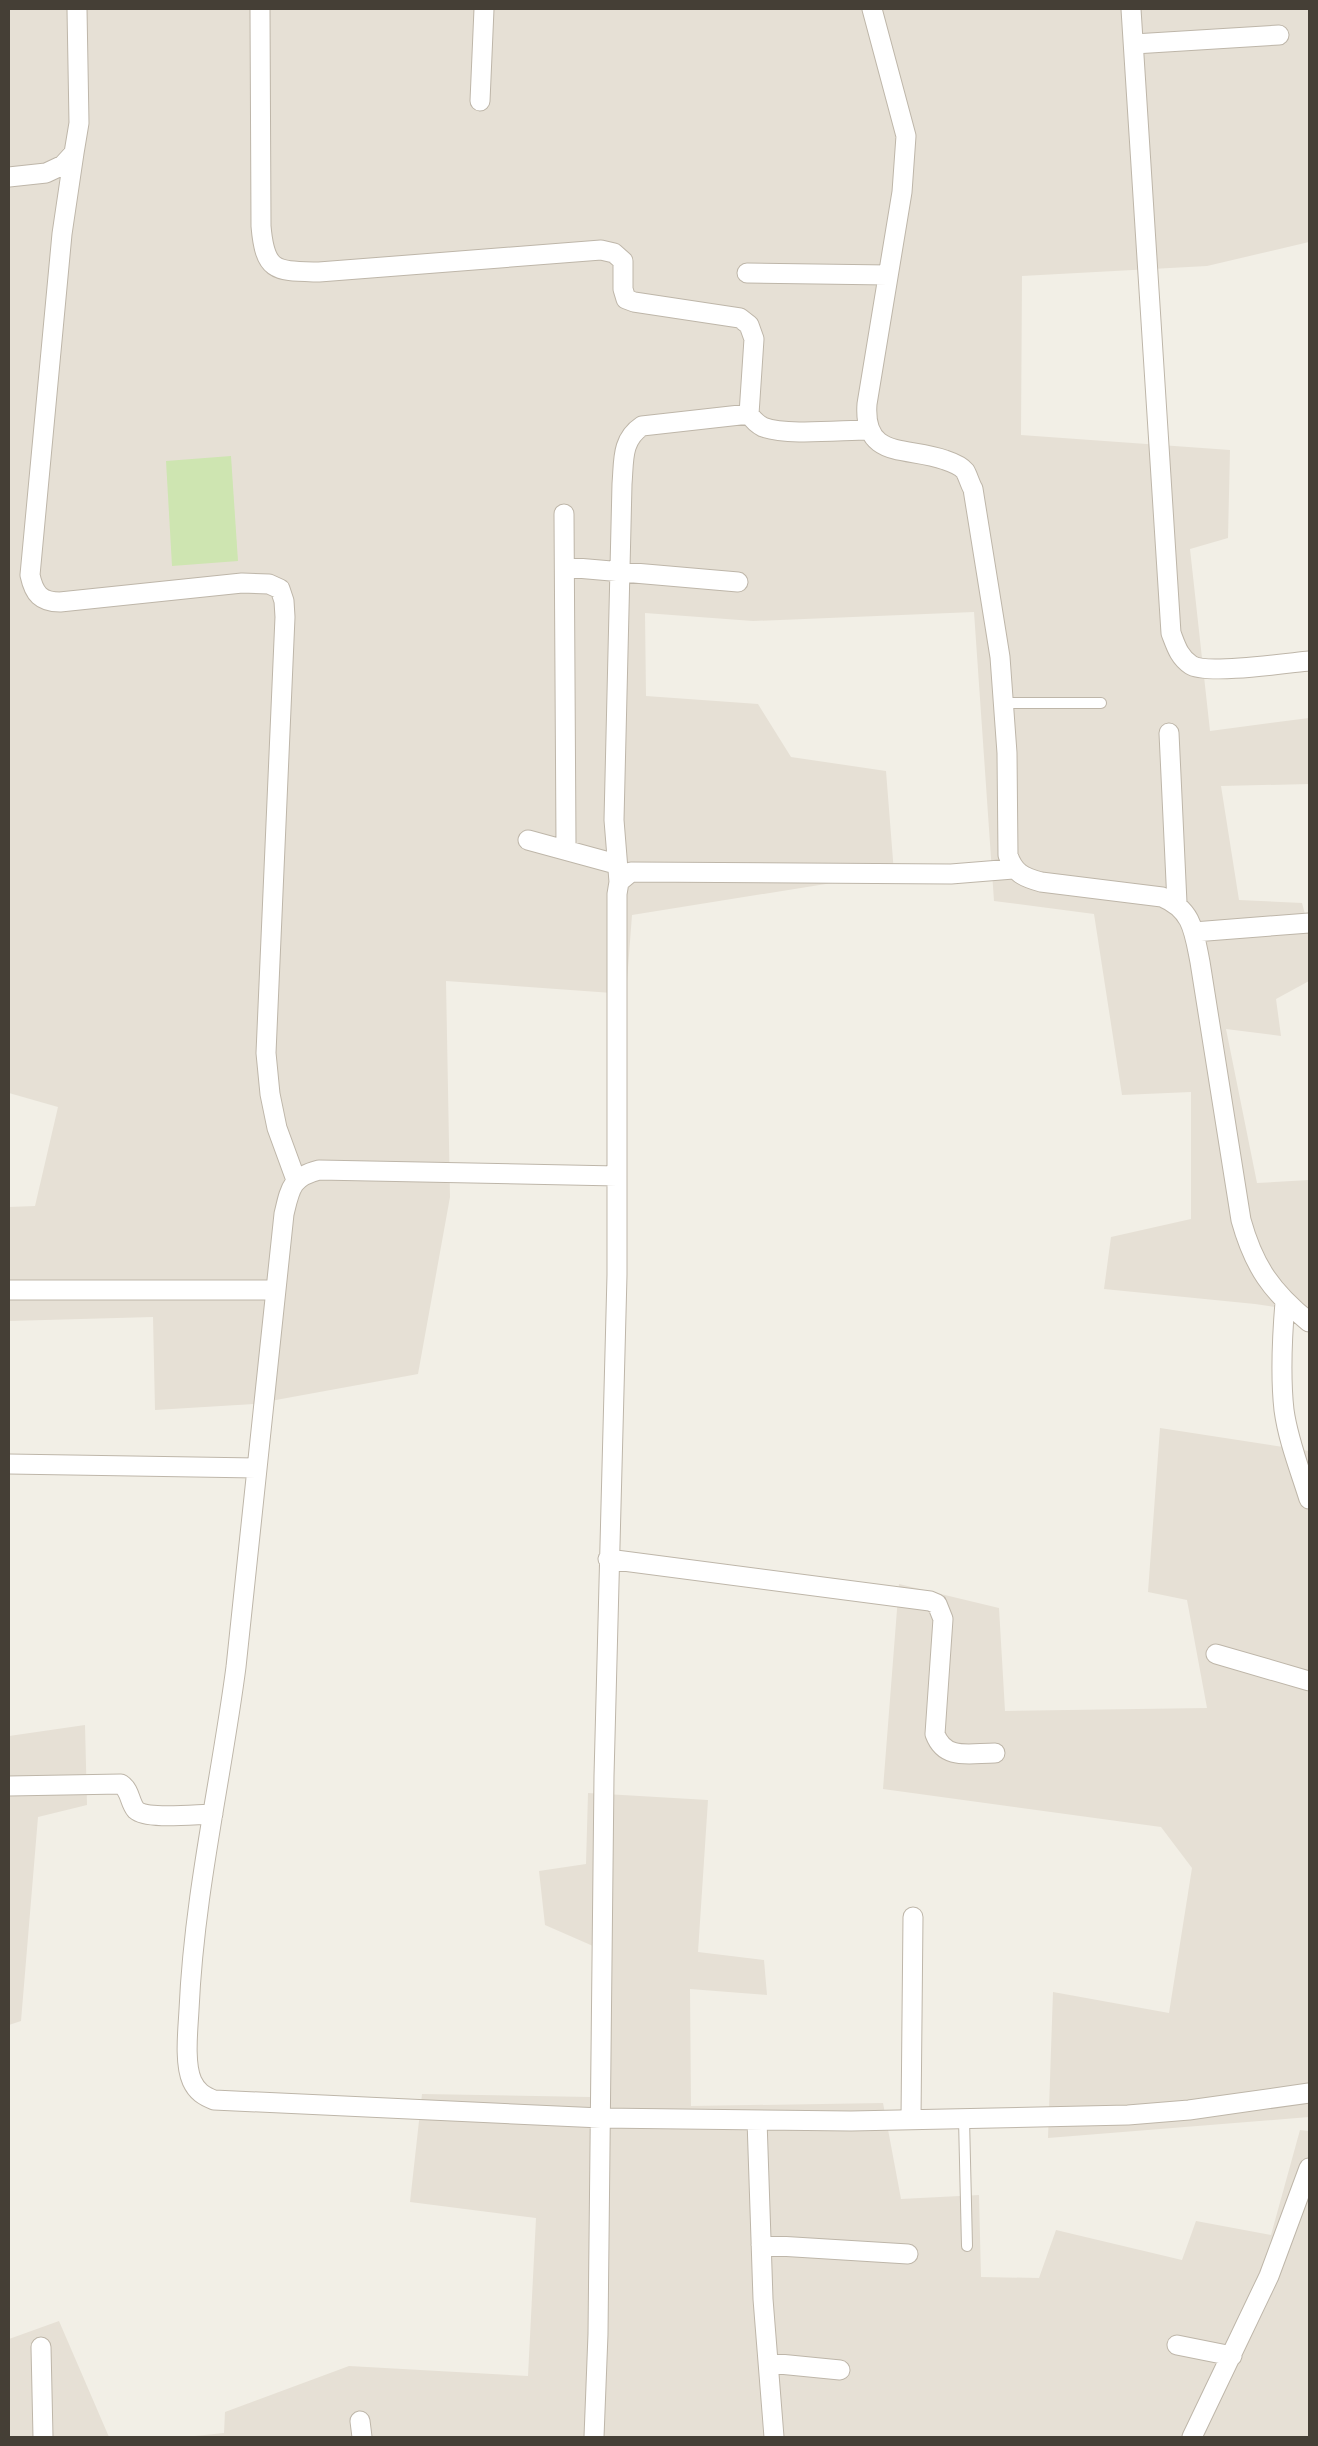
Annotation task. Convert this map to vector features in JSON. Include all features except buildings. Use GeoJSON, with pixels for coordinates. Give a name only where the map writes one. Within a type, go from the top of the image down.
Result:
{"type":"FeatureCollection","features":[{"type":"Feature","properties":{"kind":"street"},"geometry":{"type":"LineString","coordinates":[[77,9],[79,123],[62,234],[30,575],[35,593],[42,599],[60,602],[242,583],[269,584],[280,589],[286,617],[266,1053],[270,1094],[277,1128],[296,1180]]}},
{"type":"Feature","properties":{"kind":"street"},"geometry":{"type":"LineString","coordinates":[[260,9],[261,226],[263,252],[273,265],[286,271],[319,272],[592,250],[614,253],[623,261],[622,289],[626,299],[634,302],[740,318],[749,325],[754,339],[749,414],[755,422],[764,427],[781,431],[868,430]]}},
{"type":"Feature","properties":{"kind":"street"},"geometry":{"type":"LineString","coordinates":[[480,102],[484,9]]}},
{"type":"Feature","properties":{"kind":"street"},"geometry":{"type":"LineString","coordinates":[[872,9],[906,136],[902,192],[867,404],[868,430],[875,441],[887,446],[938,457],[964,470],[972,489],[999,648],[1007,753],[1008,855],[1013,869],[1023,877],[1041,882],[1162,897],[1177,903],[1185,910],[1194,932],[1241,1220],[1249,1248],[1260,1270],[1284,1302],[1309,1322]]}},
{"type":"Feature","properties":{"kind":"street"},"geometry":{"type":"LineString","coordinates":[[1131,9],[1171,633],[1179,653],[1193,666],[1221,669],[1309,661]]}},
{"type":"Feature","properties":{"kind":"street"},"geometry":{"type":"LineString","coordinates":[[1134,44],[1279,35]]}},
{"type":"Feature","properties":{"kind":"street"},"geometry":{"type":"LineString","coordinates":[[9,177],[46,173],[63,166],[74,153]]}},
{"type":"Feature","properties":{"kind":"street"},"geometry":{"type":"LineString","coordinates":[[747,273],[888,275]]}},
{"type":"Feature","properties":{"kind":"street"},"geometry":{"type":"LineString","coordinates":[[594,2437],[598,2334],[608,1559],[617,1275],[618,873],[614,820],[622,484],[626,445],[631,434],[642,426],[749,414]]}},
{"type":"Feature","properties":{"kind":"street"},"geometry":{"type":"LineString","coordinates":[[564,514],[566,843]]}},
{"type":"Feature","properties":{"kind":"street"},"geometry":{"type":"LineString","coordinates":[[564,568],[738,582]]}},
{"type":"Feature","properties":{"kind":"street"},"geometry":{"type":"LineString","coordinates":[[1169,732],[1177,903]]}},
{"type":"Feature","properties":{"kind":"street"},"geometry":{"type":"LineString","coordinates":[[528,840],[618,873],[958,874],[1013,869]]}},
{"type":"Feature","properties":{"kind":"street"},"geometry":{"type":"LineString","coordinates":[[1194,932],[1309,923]]}},
{"type":"Feature","properties":{"kind":"street"},"geometry":{"type":"LineString","coordinates":[[617,1176],[319,1170],[306,1173],[296,1180],[290,1191],[284,1214],[235,1676],[199,1896],[191,1968],[189,2064],[192,2080],[200,2094],[214,2100],[601,2118],[912,2120],[1128,2115],[1189,2110],[1309,2093]]}},
{"type":"Feature","properties":{"kind":"street"},"geometry":{"type":"LineString","coordinates":[[9,1290],[276,1290]]}},
{"type":"Feature","properties":{"kind":"street"},"geometry":{"type":"LineString","coordinates":[[1284,1302],[1282,1346],[1284,1410],[1290,1437],[1309,1499]]}},
{"type":"Feature","properties":{"kind":"street"},"geometry":{"type":"LineString","coordinates":[[9,1464],[257,1468]]}},
{"type":"Feature","properties":{"kind":"street"},"geometry":{"type":"LineString","coordinates":[[608,1559],[930,1600],[937,1604],[942,1619],[935,1734],[939,1745],[946,1752],[958,1754],[996,1753]]}},
{"type":"Feature","properties":{"kind":"street"},"geometry":{"type":"LineString","coordinates":[[1216,1654],[1309,1681]]}},
{"type":"Feature","properties":{"kind":"street"},"geometry":{"type":"LineString","coordinates":[[9,1786],[121,1784],[129,1792],[134,1808],[140,1813],[157,1815],[213,1814]]}},
{"type":"Feature","properties":{"kind":"street"},"geometry":{"type":"LineString","coordinates":[[912,2120],[913,1917]]}},
{"type":"Feature","properties":{"kind":"street"},"geometry":{"type":"LineString","coordinates":[[757,2120],[760,2245],[774,2437]]}},
{"type":"Feature","properties":{"kind":"street"},"geometry":{"type":"LineString","coordinates":[[1192,2437],[1269,2276],[1309,2168]]}},
{"type":"Feature","properties":{"kind":"street"},"geometry":{"type":"LineString","coordinates":[[760,2245],[908,2254]]}},
{"type":"Feature","properties":{"kind":"street"},"geometry":{"type":"LineString","coordinates":[[1177,2345],[1232,2356]]}},
{"type":"Feature","properties":{"kind":"street"},"geometry":{"type":"LineString","coordinates":[[41,2347],[43,2437]]}},
{"type":"Feature","properties":{"kind":"street"},"geometry":{"type":"LineString","coordinates":[[770,2363],[840,2370]]}},
{"type":"Feature","properties":{"kind":"lane"},"geometry":{"type":"LineString","coordinates":[[1004,703],[1101,702]]}},
{"type":"Feature","properties":{"kind":"lane"},"geometry":{"type":"LineString","coordinates":[[964,2119],[967,2246]]}},
{"type":"Feature","properties":{"kind":"shaded area"},"geometry":{"type":"Polygon","coordinates":[[[9,9],[1309,9],[1309,242],[1207,266],[1022,276],[1021,435],[1230,450],[1228,538],[1190,549],[1210,731],[1309,718],[1309,784],[1221,786],[1239,900],[1302,903],[1309,929],[1309,981],[1276,999],[1281,1036],[1226,1029],[1257,1183],[1309,1180],[1309,1312],[1255,1304],[1104,1289],[1111,1237],[1191,1219],[1191,1092],[1122,1095],[1094,914],[994,901],[974,612],[753,621],[645,613],[646,696],[758,704],[791,757],[886,771],[894,873],[632,915],[626,994],[446,981],[450,1197],[418,1374],[254,1404],[155,1410],[153,1317],[9,1321],[9,1207],[35,1206],[58,1107],[9,1093],[9,9]]]}},
{"type":"Feature","properties":{"kind":"shaded area"},"geometry":{"type":"Polygon","coordinates":[[[1160,1428],[1309,1451],[1309,2117],[1048,2138],[1053,1992],[1169,2013],[1192,1868],[1161,1827],[883,1789],[899,1584],[999,1608],[1005,1711],[1207,1708],[1187,1600],[1148,1592],[1160,1428]]]}},
{"type":"Feature","properties":{"kind":"shaded area"},"geometry":{"type":"Polygon","coordinates":[[[85,1725],[87,1805],[38,1817],[21,2021],[9,2025],[9,1736],[85,1725]]]}},
{"type":"Feature","properties":{"kind":"shaded area"},"geometry":{"type":"Polygon","coordinates":[[[588,1793],[708,1800],[698,1952],[764,1960],[767,1995],[690,1989],[691,2106],[883,2103],[901,2199],[979,2195],[981,2277],[1039,2278],[1056,2230],[1182,2260],[1196,2221],[1271,2235],[1300,2130],[1309,2131],[1309,2437],[185,2437],[224,2433],[225,2412],[349,2366],[528,2376],[536,2218],[410,2202],[422,2094],[590,2097],[593,1946],[545,1925],[539,1871],[586,1864],[588,1793]]]}},
{"type":"Feature","properties":{"kind":"shaded area"},"geometry":{"type":"Polygon","coordinates":[[[59,2321],[109,2437],[9,2437],[9,2339],[59,2321]]]}},
{"type":"Feature","properties":{"kind":"green space"},"geometry":{"type":"Polygon","coordinates":[[[231,456],[238,561],[172,566],[166,461],[231,456]]]}}]}
